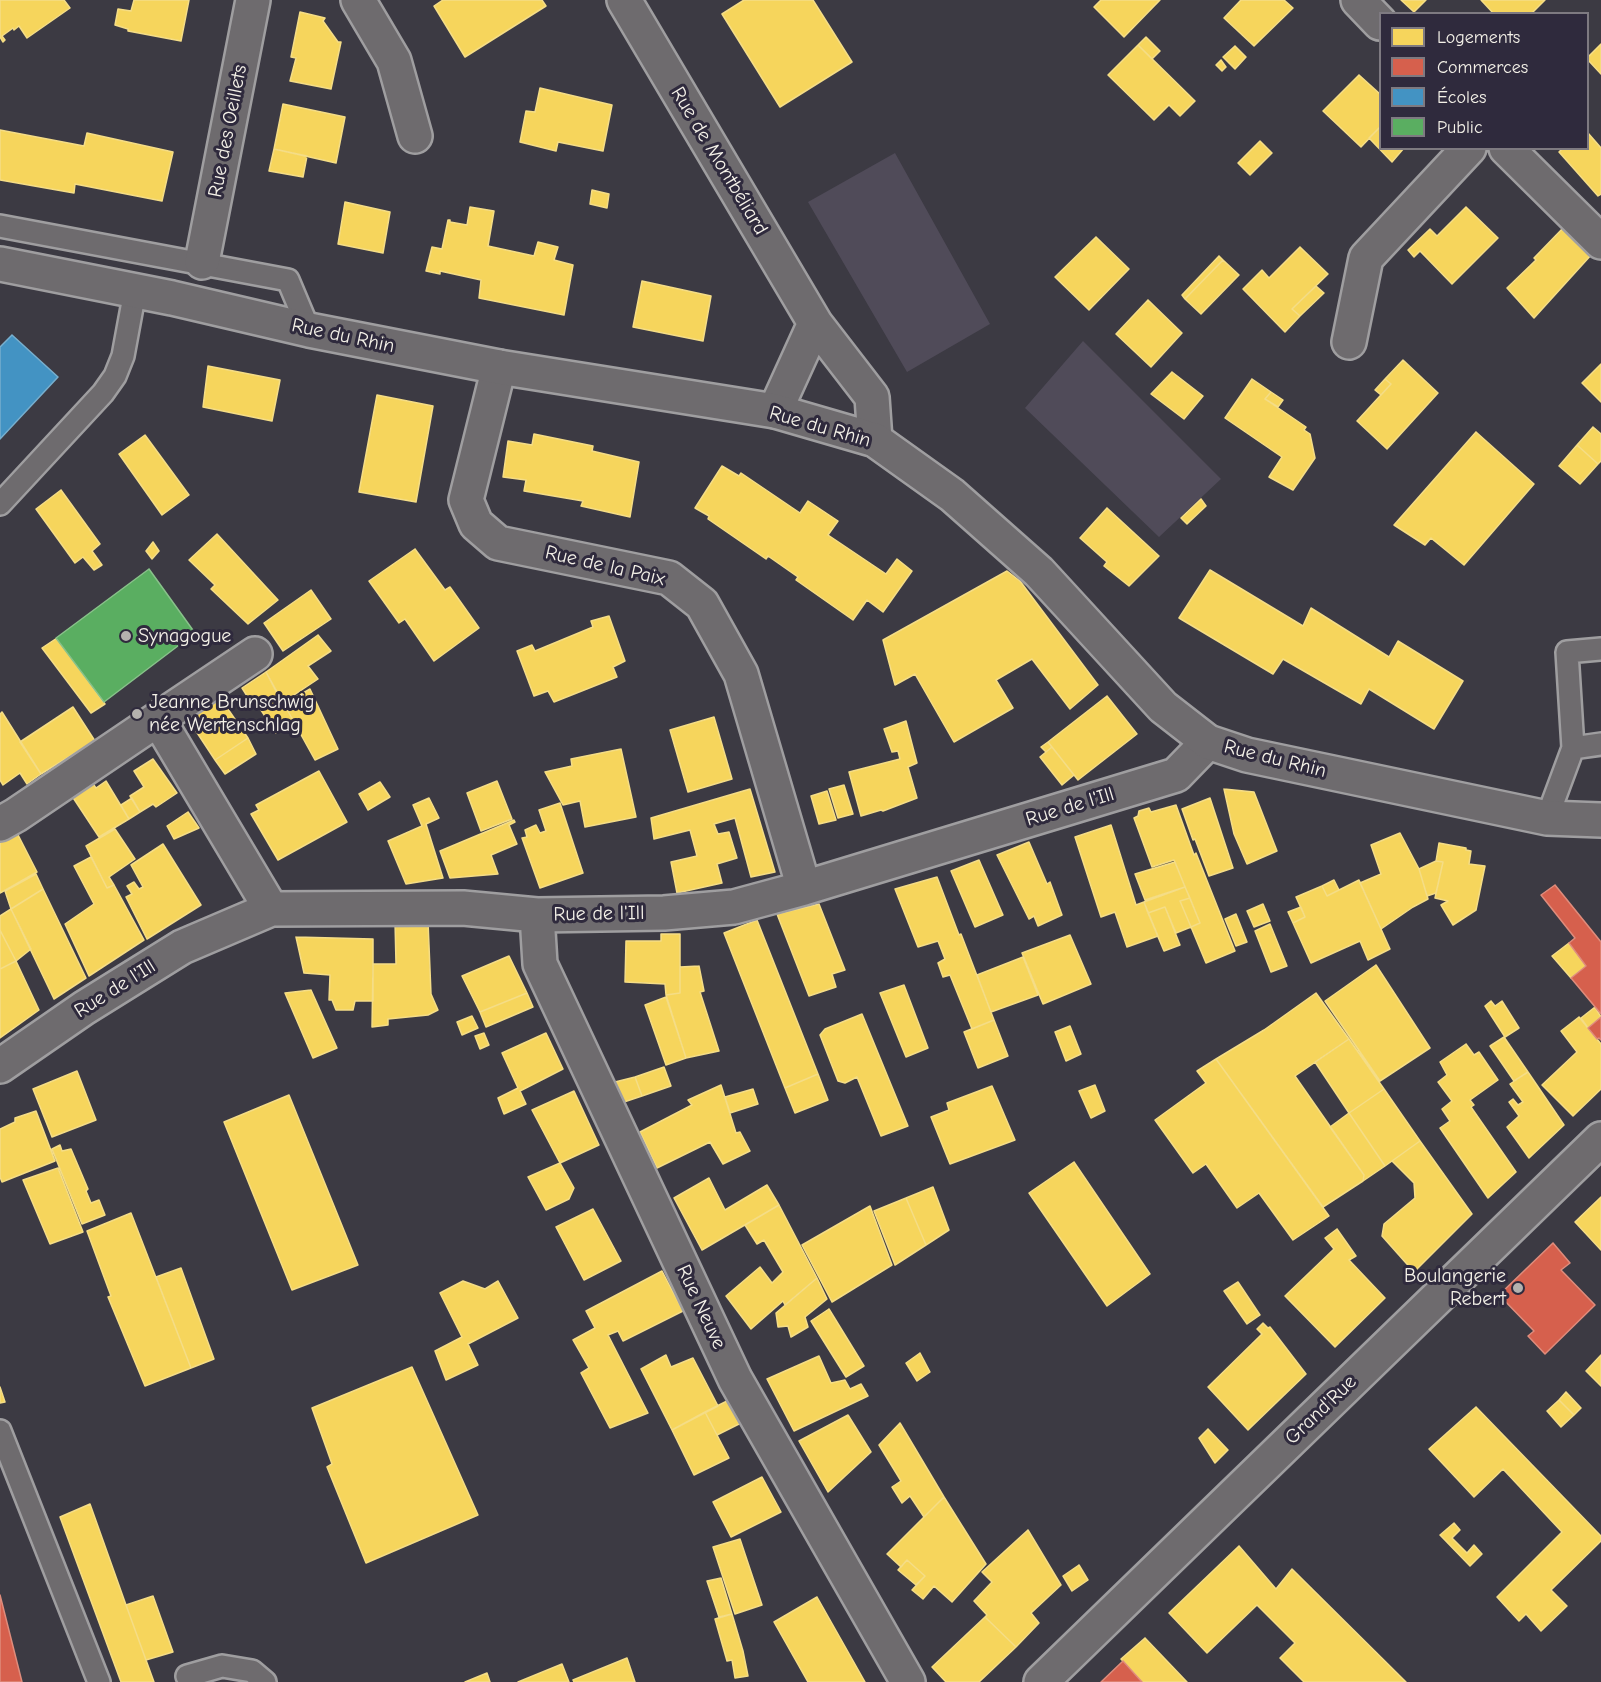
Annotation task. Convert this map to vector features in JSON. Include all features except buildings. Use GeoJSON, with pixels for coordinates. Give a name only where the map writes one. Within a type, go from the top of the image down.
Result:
{"type":"FeatureCollection","features":[{"type":"Feature","properties":{"kind":"street","name":"Rue des Oeillets"},"geometry":{"type":"LineString","coordinates":[[202,262],[253,0]]}},
{"type":"Feature","properties":{"kind":"street"},"geometry":{"type":"LineString","coordinates":[[358,0],[394,61],[415,136]]}},
{"type":"Feature","properties":{"kind":"street","name":"Rue de Montbéliard"},"geometry":{"type":"LineString","coordinates":[[624,0],[815,323],[872,397],[874,440]]}},
{"type":"Feature","properties":{"kind":"street"},"geometry":{"type":"LineString","coordinates":[[1358,0],[1379,22]]}},
{"type":"Feature","properties":{"kind":"street"},"geometry":{"type":"LineString","coordinates":[[1349,342],[1366,258],[1467,150]]}},
{"type":"Feature","properties":{"kind":"street"},"geometry":{"type":"LineString","coordinates":[[1508,150],[1601,242]]}},
{"type":"Feature","properties":{"kind":"street","name":"Rue du Rhin"},"geometry":{"type":"LineString","coordinates":[[0,264],[309,330],[499,367],[775,411],[874,440],[952,495],[1039,572],[1163,707],[1208,742],[1247,755],[1547,818],[1601,820]]}},
{"type":"Feature","properties":{"kind":"street"},"geometry":{"type":"LineString","coordinates":[[775,411],[815,323]]}},
{"type":"Feature","properties":{"kind":"street","name":"Rue de la Paix"},"geometry":{"type":"LineString","coordinates":[[499,367],[466,500],[476,524],[498,543],[669,578],[702,604],[741,674],[804,888]]}},
{"type":"Feature","properties":{"kind":"street"},"geometry":{"type":"LineString","coordinates":[[0,824],[255,654]]}},
{"type":"Feature","properties":{"kind":"street"},"geometry":{"type":"LineString","coordinates":[[159,719],[271,909]]}},
{"type":"Feature","properties":{"kind":"street","name":"Rue de l'Ill"},"geometry":{"type":"LineString","coordinates":[[0,1066],[84,1008],[182,947],[271,909],[463,908],[537,915],[664,913],[735,907],[1176,775],[1208,742]]}},
{"type":"Feature","properties":{"kind":"street","name":"Rue Neuve"},"geometry":{"type":"LineString","coordinates":[[537,915],[540,964],[735,1379],[908,1682]]}},
{"type":"Feature","properties":{"kind":"street","name":"Grand'Rue"},"geometry":{"type":"LineString","coordinates":[[1041,1682],[1601,1139]]}},
{"type":"Feature","properties":{"kind":"lane"},"geometry":{"type":"LineString","coordinates":[[0,226],[202,262],[288,280],[309,330]]}},
{"type":"Feature","properties":{"kind":"lane"},"geometry":{"type":"LineString","coordinates":[[0,504],[103,393],[115,376],[123,356],[135,291]]}},
{"type":"Feature","properties":{"kind":"lane"},"geometry":{"type":"LineString","coordinates":[[1547,818],[1573,748],[1568,652],[1601,649]]}},
{"type":"Feature","properties":{"kind":"lane"},"geometry":{"type":"LineString","coordinates":[[1573,748],[1601,744]]}},
{"type":"Feature","properties":{"kind":"lane"},"geometry":{"type":"LineString","coordinates":[[0,1431],[99,1682]]}},
{"type":"Feature","properties":{"kind":"lane"},"geometry":{"type":"LineString","coordinates":[[187,1676],[222,1666],[252,1671],[265,1682]]}},
{"type":"Feature","properties":{"kind":"shaded area"},"geometry":{"type":"Polygon","coordinates":[[[895,153],[990,324],[907,372],[808,202],[895,153]]]}},
{"type":"Feature","properties":{"kind":"shaded area"},"geometry":{"type":"Polygon","coordinates":[[[1083,341],[1221,479],[1159,537],[1025,408],[1083,341]]]}},
{"type":"Feature","properties":{"kind":"place","name":"Synagogue"},"geometry":{"type":"Point","coordinates":[126,636]}},
{"type":"Feature","properties":{"kind":"place","name":"Jeanne Brunschwig née Wertenschlag"},"geometry":{"type":"Point","coordinates":[137,714]}},
{"type":"Feature","properties":{"kind":"place","name":"Boulangerie Rebert"},"geometry":{"type":"Point","coordinates":[1518,1288]}}]}
